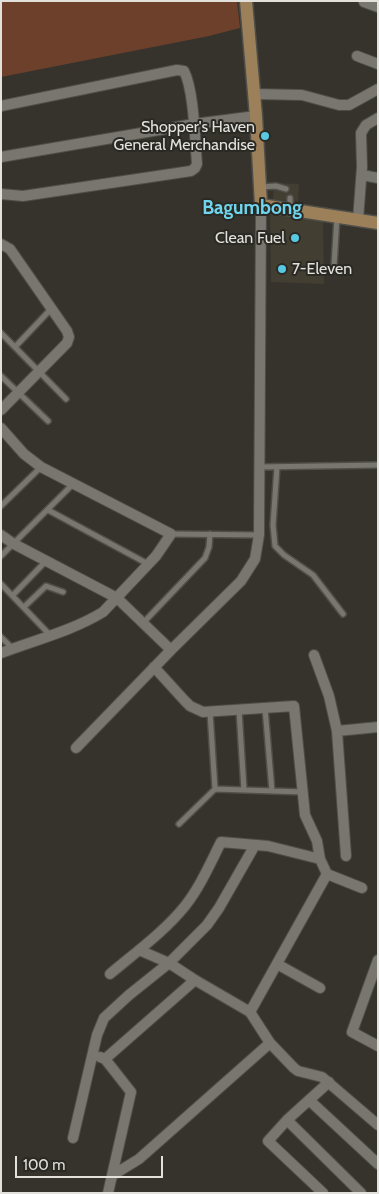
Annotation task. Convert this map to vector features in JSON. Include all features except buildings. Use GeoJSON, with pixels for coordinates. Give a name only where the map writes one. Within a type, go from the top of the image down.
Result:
{"type":"FeatureCollection","features":[{"type":"Feature","properties":{"kind":"main road"},"geometry":{"type":"LineString","coordinates":[[246,1],[255,94],[261,205],[290,204],[337,217],[378,223]]}},
{"type":"Feature","properties":{"kind":"street"},"geometry":{"type":"LineString","coordinates":[[364,2],[378,7]]}},
{"type":"Feature","properties":{"kind":"street"},"geometry":{"type":"LineString","coordinates":[[356,56],[378,64]]}},
{"type":"Feature","properties":{"kind":"street"},"geometry":{"type":"LineString","coordinates":[[1,106],[176,70],[184,71],[188,78],[197,164],[191,171],[23,196],[1,194]]}},
{"type":"Feature","properties":{"kind":"street"},"geometry":{"type":"LineString","coordinates":[[255,94],[302,95],[339,105],[349,105],[378,89]]}},
{"type":"Feature","properties":{"kind":"street"},"geometry":{"type":"LineString","coordinates":[[1,157],[194,124],[256,116]]}},
{"type":"Feature","properties":{"kind":"street"},"geometry":{"type":"LineString","coordinates":[[358,220],[362,175],[362,133],[366,125],[378,118]]}},
{"type":"Feature","properties":{"kind":"street"},"geometry":{"type":"LineString","coordinates":[[362,175],[378,178]]}},
{"type":"Feature","properties":{"kind":"street"},"geometry":{"type":"LineString","coordinates":[[76,748],[241,581],[255,559],[259,534],[261,205]]}},
{"type":"Feature","properties":{"kind":"street"},"geometry":{"type":"LineString","coordinates":[[1,244],[10,249],[67,331],[69,337],[66,343],[40,372],[1,410]]}},
{"type":"Feature","properties":{"kind":"street"},"geometry":{"type":"LineString","coordinates":[[1,428],[24,454],[41,467],[171,534],[162,549],[149,564],[103,612],[50,635],[1,653]]}},
{"type":"Feature","properties":{"kind":"street"},"geometry":{"type":"LineString","coordinates":[[1,534],[14,544],[117,598],[171,650]]}},
{"type":"Feature","properties":{"kind":"street"},"geometry":{"type":"LineString","coordinates":[[314,655],[329,696],[338,731],[346,856]]}},
{"type":"Feature","properties":{"kind":"street"},"geometry":{"type":"LineString","coordinates":[[154,667],[190,706],[203,712],[294,706],[305,815],[317,841],[320,859],[327,874],[362,888]]}},
{"type":"Feature","properties":{"kind":"street"},"geometry":{"type":"LineString","coordinates":[[338,731],[378,727]]}},
{"type":"Feature","properties":{"kind":"street"},"geometry":{"type":"LineString","coordinates":[[110,974],[139,950],[184,907],[196,890],[221,842],[289,850],[320,859]]}},
{"type":"Feature","properties":{"kind":"street"},"geometry":{"type":"LineString","coordinates":[[73,1138],[100,1026],[109,1012],[169,962],[214,917],[255,845]]}},
{"type":"Feature","properties":{"kind":"street"},"geometry":{"type":"LineString","coordinates":[[250,1012],[327,874]]}},
{"type":"Feature","properties":{"kind":"street"},"geometry":{"type":"LineString","coordinates":[[139,950],[169,962],[195,980],[250,1012],[270,1043],[298,1071],[315,1074],[329,1082],[378,1125]]}},
{"type":"Feature","properties":{"kind":"street"},"geometry":{"type":"LineString","coordinates":[[378,960],[352,1032],[378,1046]]}},
{"type":"Feature","properties":{"kind":"street"},"geometry":{"type":"LineString","coordinates":[[277,964],[320,988]]}},
{"type":"Feature","properties":{"kind":"street"},"geometry":{"type":"LineString","coordinates":[[105,1058],[195,980]]}},
{"type":"Feature","properties":{"kind":"street"},"geometry":{"type":"LineString","coordinates":[[113,1175],[139,1158],[270,1043]]}},
{"type":"Feature","properties":{"kind":"street"},"geometry":{"type":"LineString","coordinates":[[94,1055],[105,1058],[131,1092],[108,1193]]}},
{"type":"Feature","properties":{"kind":"street"},"geometry":{"type":"LineString","coordinates":[[323,1193],[269,1144],[269,1139],[329,1082]]}},
{"type":"Feature","properties":{"kind":"street"},"geometry":{"type":"LineString","coordinates":[[309,1100],[378,1164]]}},
{"type":"Feature","properties":{"kind":"street"},"geometry":{"type":"LineString","coordinates":[[287,1120],[361,1193]]}},
{"type":"Feature","properties":{"kind":"lane"},"geometry":{"type":"LineString","coordinates":[[260,187],[276,186],[286,189]]}},
{"type":"Feature","properties":{"kind":"lane"},"geometry":{"type":"LineString","coordinates":[[334,266],[337,217]]}},
{"type":"Feature","properties":{"kind":"lane"},"geometry":{"type":"LineString","coordinates":[[15,347],[51,309]]}},
{"type":"Feature","properties":{"kind":"lane"},"geometry":{"type":"LineString","coordinates":[[1,333],[66,399]]}},
{"type":"Feature","properties":{"kind":"lane"},"geometry":{"type":"LineString","coordinates":[[1,376],[48,421]]}},
{"type":"Feature","properties":{"kind":"lane"},"geometry":{"type":"LineString","coordinates":[[259,467],[378,465]]}},
{"type":"Feature","properties":{"kind":"lane"},"geometry":{"type":"LineString","coordinates":[[1,506],[41,467]]}},
{"type":"Feature","properties":{"kind":"lane"},"geometry":{"type":"LineString","coordinates":[[276,467],[273,525],[275,546],[284,555],[313,575],[343,614]]}},
{"type":"Feature","properties":{"kind":"lane"},"geometry":{"type":"LineString","coordinates":[[1,556],[73,484]]}},
{"type":"Feature","properties":{"kind":"lane"},"geometry":{"type":"LineString","coordinates":[[48,510],[149,564]]}},
{"type":"Feature","properties":{"kind":"lane"},"geometry":{"type":"LineString","coordinates":[[171,534],[259,534]]}},
{"type":"Feature","properties":{"kind":"lane"},"geometry":{"type":"LineString","coordinates":[[144,622],[205,558],[209,547],[210,534]]}},
{"type":"Feature","properties":{"kind":"lane"},"geometry":{"type":"LineString","coordinates":[[13,595],[47,561]]}},
{"type":"Feature","properties":{"kind":"lane"},"geometry":{"type":"LineString","coordinates":[[1,584],[50,635]]}},
{"type":"Feature","properties":{"kind":"lane"},"geometry":{"type":"LineString","coordinates":[[24,607],[46,586],[63,592]]}},
{"type":"Feature","properties":{"kind":"lane"},"geometry":{"type":"LineString","coordinates":[[1,637],[13,649]]}},
{"type":"Feature","properties":{"kind":"lane"},"geometry":{"type":"LineString","coordinates":[[265,708],[272,791]]}},
{"type":"Feature","properties":{"kind":"lane"},"geometry":{"type":"LineString","coordinates":[[239,710],[244,790]]}},
{"type":"Feature","properties":{"kind":"lane"},"geometry":{"type":"LineString","coordinates":[[210,712],[215,789]]}},
{"type":"Feature","properties":{"kind":"lane"},"geometry":{"type":"LineString","coordinates":[[179,824],[215,789],[303,792]]}},
{"type":"Feature","properties":{"kind":"shaded area"},"geometry":{"type":"Polygon","coordinates":[[[1,1],[237,1],[240,28],[209,36],[1,77],[1,1]]]}},
{"type":"Feature","properties":{"kind":"shaded area"},"geometry":{"type":"Polygon","coordinates":[[[274,183],[299,184],[298,201],[273,200],[274,183]]]}},
{"type":"Feature","properties":{"kind":"shaded area"},"geometry":{"type":"Polygon","coordinates":[[[270,213],[323,220],[324,284],[271,282],[270,213]]]}},
{"type":"Feature","properties":{"kind":"place","name":"Shopper's Haven General Merchandise"},"geometry":{"type":"Point","coordinates":[265,136]}},
{"type":"Feature","properties":{"kind":"place","name":"Clean Fuel"},"geometry":{"type":"Point","coordinates":[295,238]}},
{"type":"Feature","properties":{"kind":"place","name":"7-Eleven"},"geometry":{"type":"Point","coordinates":[282,269]}},
{"type":"Feature","properties":{"kind":"district","name":"Bagumbong"},"geometry":{"type":"Point","coordinates":[252,208]}}]}
